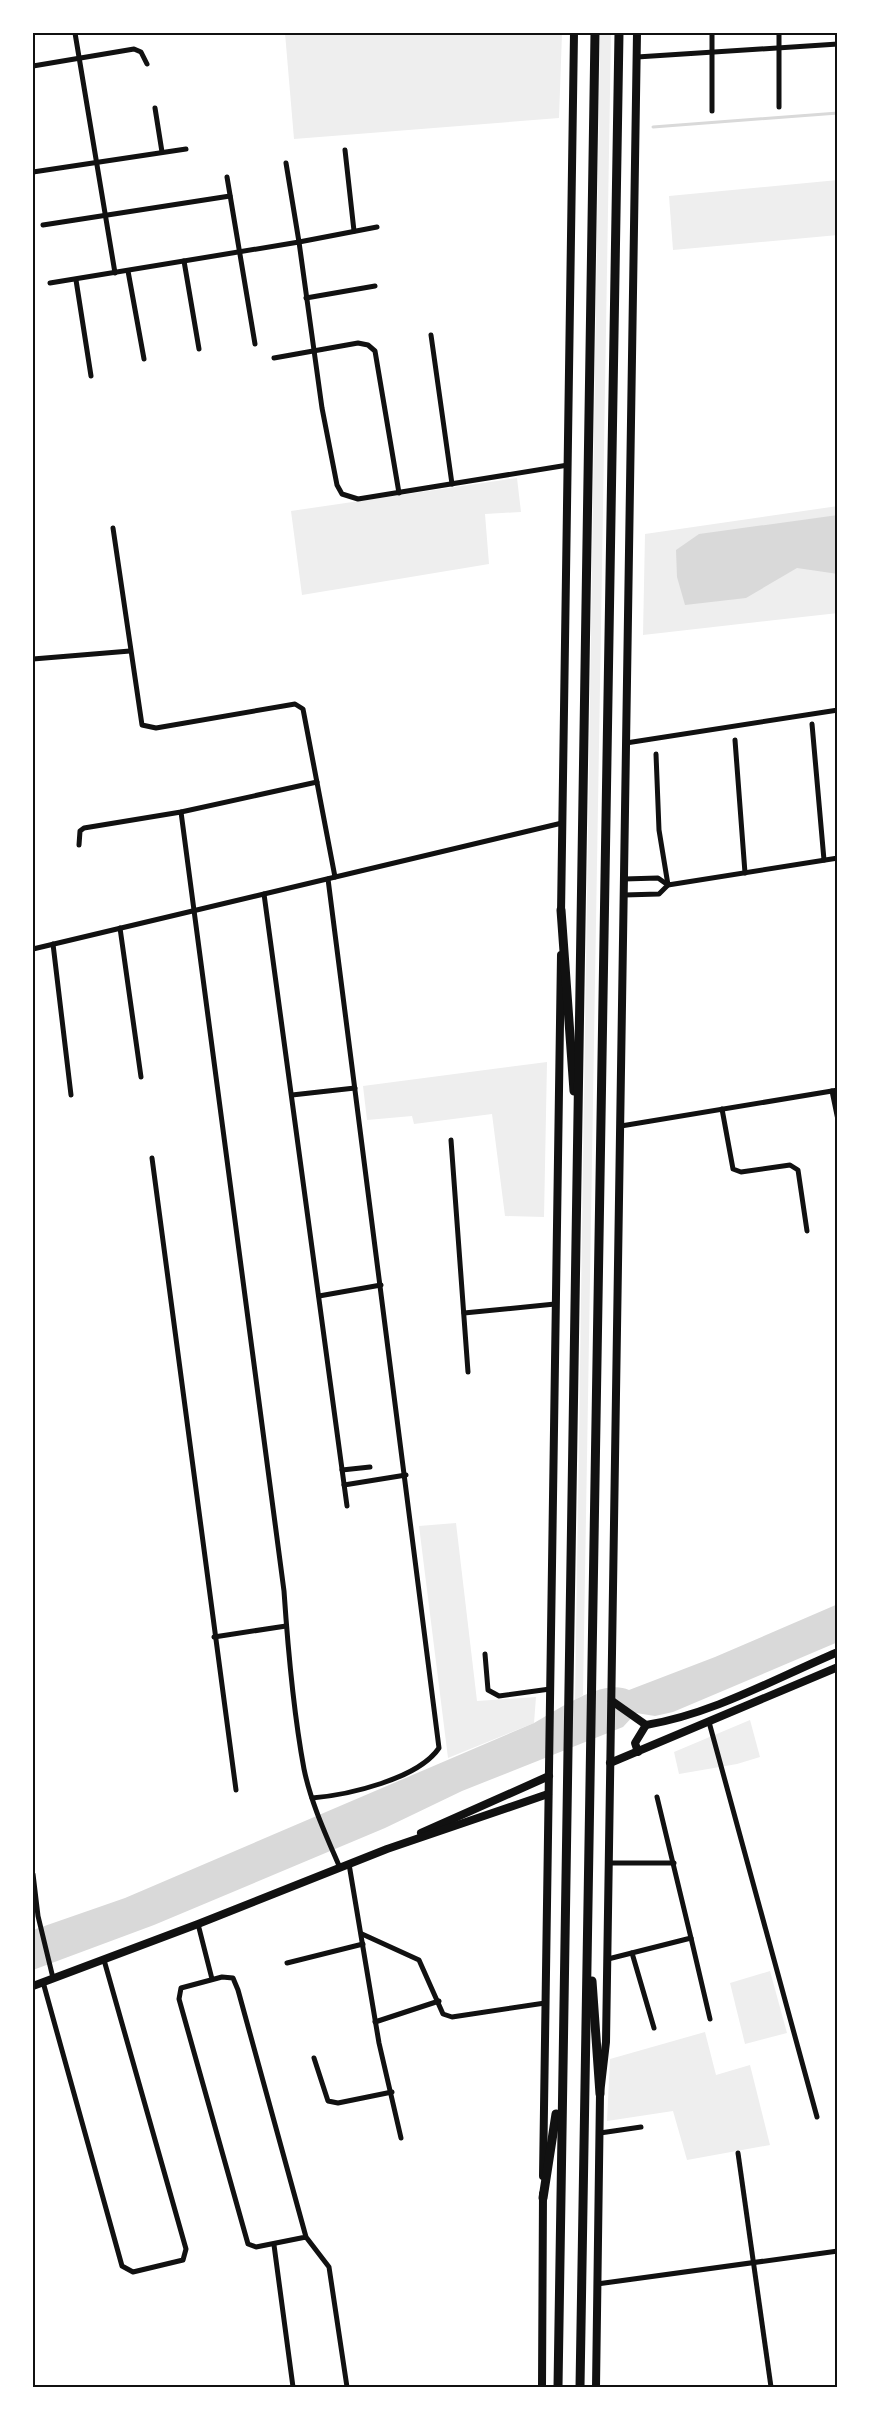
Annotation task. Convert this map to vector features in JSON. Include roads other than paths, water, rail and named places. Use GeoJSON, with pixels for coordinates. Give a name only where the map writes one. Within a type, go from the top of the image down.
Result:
{"type":"FeatureCollection","features":[{"type":"Feature","properties":{"kind":"highway"},"geometry":{"type":"LineString","coordinates":[[558,2387],[570,1748],[595,33]]}},
{"type":"Feature","properties":{"kind":"highway"},"geometry":{"type":"LineString","coordinates":[[580,2387],[619,33]]}},
{"type":"Feature","properties":{"kind":"highway"},"geometry":{"type":"LineString","coordinates":[[561,910],[578,1138]]}},
{"type":"Feature","properties":{"kind":"highway"},"geometry":{"type":"LineString","coordinates":[[588,1922],[600,2094]]}},
{"type":"Feature","properties":{"kind":"highway"},"geometry":{"type":"LineString","coordinates":[[543,2198],[562,2080]]}},
{"type":"Feature","properties":{"kind":"main road"},"geometry":{"type":"LineString","coordinates":[[542,2387],[545,2003],[574,33]]}},
{"type":"Feature","properties":{"kind":"main road"},"geometry":{"type":"LineString","coordinates":[[596,2387],[600,2094],[605,2062],[613,1678],[637,33]]}},
{"type":"Feature","properties":{"kind":"main road"},"geometry":{"type":"LineString","coordinates":[[612,1701],[646,1725],[690,1715],[838,1652]]}},
{"type":"Feature","properties":{"kind":"main road"},"geometry":{"type":"LineString","coordinates":[[610,1763],[838,1667]]}},
{"type":"Feature","properties":{"kind":"main road"},"geometry":{"type":"LineString","coordinates":[[638,1752],[635,1743],[646,1725]]}},
{"type":"Feature","properties":{"kind":"main road"},"geometry":{"type":"LineString","coordinates":[[387,1849],[549,1776]]}},
{"type":"Feature","properties":{"kind":"main road"},"geometry":{"type":"LineString","coordinates":[[33,1986],[387,1849],[548,1794]]}},
{"type":"Feature","properties":{"kind":"street"},"geometry":{"type":"LineString","coordinates":[[75,33],[115,273]]}},
{"type":"Feature","properties":{"kind":"street"},"geometry":{"type":"LineString","coordinates":[[712,33],[712,111]]}},
{"type":"Feature","properties":{"kind":"street"},"geometry":{"type":"LineString","coordinates":[[779,33],[779,107]]}},
{"type":"Feature","properties":{"kind":"street"},"geometry":{"type":"LineString","coordinates":[[636,57],[838,44]]}},
{"type":"Feature","properties":{"kind":"street"},"geometry":{"type":"LineString","coordinates":[[33,66],[134,49],[146,57],[147,64]]}},
{"type":"Feature","properties":{"kind":"street"},"geometry":{"type":"LineString","coordinates":[[155,108],[162,152]]}},
{"type":"Feature","properties":{"kind":"street"},"geometry":{"type":"LineString","coordinates":[[33,172],[186,149]]}},
{"type":"Feature","properties":{"kind":"street"},"geometry":{"type":"LineString","coordinates":[[345,150],[354,231]]}},
{"type":"Feature","properties":{"kind":"street"},"geometry":{"type":"LineString","coordinates":[[286,163],[324,420],[342,494],[358,499],[568,465]]}},
{"type":"Feature","properties":{"kind":"street"},"geometry":{"type":"LineString","coordinates":[[227,177],[255,344]]}},
{"type":"Feature","properties":{"kind":"street"},"geometry":{"type":"LineString","coordinates":[[44,225],[230,196]]}},
{"type":"Feature","properties":{"kind":"street"},"geometry":{"type":"LineString","coordinates":[[50,283],[377,227]]}},
{"type":"Feature","properties":{"kind":"street"},"geometry":{"type":"LineString","coordinates":[[184,261],[199,349]]}},
{"type":"Feature","properties":{"kind":"street"},"geometry":{"type":"LineString","coordinates":[[128,271],[144,359]]}},
{"type":"Feature","properties":{"kind":"street"},"geometry":{"type":"LineString","coordinates":[[76,279],[91,376]]}},
{"type":"Feature","properties":{"kind":"street"},"geometry":{"type":"LineString","coordinates":[[306,298],[375,286]]}},
{"type":"Feature","properties":{"kind":"street"},"geometry":{"type":"LineString","coordinates":[[431,335],[452,484]]}},
{"type":"Feature","properties":{"kind":"street"},"geometry":{"type":"LineString","coordinates":[[274,358],[358,343],[368,345],[375,351],[399,493]]}},
{"type":"Feature","properties":{"kind":"street"},"geometry":{"type":"LineString","coordinates":[[113,528],[142,725],[156,728],[295,704],[303,709],[335,877]]}},
{"type":"Feature","properties":{"kind":"street"},"geometry":{"type":"LineString","coordinates":[[33,659],[130,651]]}},
{"type":"Feature","properties":{"kind":"street"},"geometry":{"type":"LineString","coordinates":[[626,742],[838,710]]}},
{"type":"Feature","properties":{"kind":"street"},"geometry":{"type":"LineString","coordinates":[[812,724],[824,860]]}},
{"type":"Feature","properties":{"kind":"street"},"geometry":{"type":"LineString","coordinates":[[735,740],[745,873]]}},
{"type":"Feature","properties":{"kind":"street"},"geometry":{"type":"LineString","coordinates":[[656,754],[659,830],[668,885]]}},
{"type":"Feature","properties":{"kind":"street"},"geometry":{"type":"LineString","coordinates":[[79,845],[80,831],[84,828],[181,812],[317,782]]}},
{"type":"Feature","properties":{"kind":"street"},"geometry":{"type":"LineString","coordinates":[[181,812],[304,1769],[315,1807],[340,1868]]}},
{"type":"Feature","properties":{"kind":"street"},"geometry":{"type":"LineString","coordinates":[[33,949],[562,823]]}},
{"type":"Feature","properties":{"kind":"street"},"geometry":{"type":"LineString","coordinates":[[624,895],[659,894],[668,885],[838,858]]}},
{"type":"Feature","properties":{"kind":"street"},"geometry":{"type":"LineString","coordinates":[[624,879],[658,878],[668,885]]}},
{"type":"Feature","properties":{"kind":"street"},"geometry":{"type":"LineString","coordinates":[[312,1798],[353,1793],[371,1787],[421,1765],[439,1748],[406,1475],[328,879]]}},
{"type":"Feature","properties":{"kind":"street"},"geometry":{"type":"LineString","coordinates":[[264,894],[347,1506]]}},
{"type":"Feature","properties":{"kind":"street"},"geometry":{"type":"LineString","coordinates":[[120,928],[141,1077]]}},
{"type":"Feature","properties":{"kind":"street"},"geometry":{"type":"LineString","coordinates":[[53,944],[71,1095]]}},
{"type":"Feature","properties":{"kind":"street"},"geometry":{"type":"LineString","coordinates":[[292,1095],[355,1088]]}},
{"type":"Feature","properties":{"kind":"street"},"geometry":{"type":"LineString","coordinates":[[621,1126],[835,1090],[838,1120]]}},
{"type":"Feature","properties":{"kind":"street"},"geometry":{"type":"LineString","coordinates":[[722,1109],[733,1169],[741,1172],[790,1166],[798,1170],[807,1231]]}},
{"type":"Feature","properties":{"kind":"street"},"geometry":{"type":"LineString","coordinates":[[451,1140],[468,1372]]}},
{"type":"Feature","properties":{"kind":"street"},"geometry":{"type":"LineString","coordinates":[[152,1158],[214,1637],[237,1790]]}},
{"type":"Feature","properties":{"kind":"street"},"geometry":{"type":"LineString","coordinates":[[319,1296],[381,1285]]}},
{"type":"Feature","properties":{"kind":"street"},"geometry":{"type":"LineString","coordinates":[[464,1313],[555,1304]]}},
{"type":"Feature","properties":{"kind":"street"},"geometry":{"type":"LineString","coordinates":[[342,1470],[370,1467]]}},
{"type":"Feature","properties":{"kind":"street"},"geometry":{"type":"LineString","coordinates":[[344,1485],[406,1475]]}},
{"type":"Feature","properties":{"kind":"street"},"geometry":{"type":"LineString","coordinates":[[214,1637],[286,1626]]}},
{"type":"Feature","properties":{"kind":"street"},"geometry":{"type":"LineString","coordinates":[[485,1654],[488,1690],[499,1696],[550,1689]]}},
{"type":"Feature","properties":{"kind":"street"},"geometry":{"type":"LineString","coordinates":[[709,1722],[817,2117]]}},
{"type":"Feature","properties":{"kind":"street"},"geometry":{"type":"LineString","coordinates":[[657,1797],[710,2019]]}},
{"type":"Feature","properties":{"kind":"street"},"geometry":{"type":"LineString","coordinates":[[609,1863],[674,1863]]}},
{"type":"Feature","properties":{"kind":"street"},"geometry":{"type":"LineString","coordinates":[[349,1864],[375,2022],[401,2138]]}},
{"type":"Feature","properties":{"kind":"street"},"geometry":{"type":"LineString","coordinates":[[33,1874],[38,1916],[53,1978]]}},
{"type":"Feature","properties":{"kind":"street"},"geometry":{"type":"LineString","coordinates":[[198,1924],[212,1979]]}},
{"type":"Feature","properties":{"kind":"street"},"geometry":{"type":"LineString","coordinates":[[362,1934],[419,1960],[443,2014],[452,2017],[545,2003]]}},
{"type":"Feature","properties":{"kind":"street"},"geometry":{"type":"LineString","coordinates":[[608,1959],[691,1938]]}},
{"type":"Feature","properties":{"kind":"street"},"geometry":{"type":"LineString","coordinates":[[287,1963],[363,1944]]}},
{"type":"Feature","properties":{"kind":"street"},"geometry":{"type":"LineString","coordinates":[[632,1953],[654,2028]]}},
{"type":"Feature","properties":{"kind":"street"},"geometry":{"type":"LineString","coordinates":[[43,1982],[123,2266],[133,2272],[183,2260],[186,2249],[104,1960]]}},
{"type":"Feature","properties":{"kind":"street"},"geometry":{"type":"LineString","coordinates":[[306,2236],[256,2247],[248,2244],[179,1999],[181,1988],[212,1979],[233,1978],[238,1990],[306,2236],[329,2268],[347,2387]]}},
{"type":"Feature","properties":{"kind":"street"},"geometry":{"type":"LineString","coordinates":[[375,2022],[439,2001]]}},
{"type":"Feature","properties":{"kind":"street"},"geometry":{"type":"LineString","coordinates":[[314,2058],[328,2101],[338,2103],[392,2092]]}},
{"type":"Feature","properties":{"kind":"street"},"geometry":{"type":"LineString","coordinates":[[600,2133],[641,2127]]}},
{"type":"Feature","properties":{"kind":"street"},"geometry":{"type":"LineString","coordinates":[[738,2153],[771,2387]]}},
{"type":"Feature","properties":{"kind":"street"},"geometry":{"type":"LineString","coordinates":[[274,2244],[293,2387]]}},
{"type":"Feature","properties":{"kind":"street"},"geometry":{"type":"LineString","coordinates":[[597,2284],[838,2251]]}},
{"type":"Feature","properties":{"kind":"waterway"},"geometry":{"type":"LineString","coordinates":[[653,127],[838,113]]}}]}
